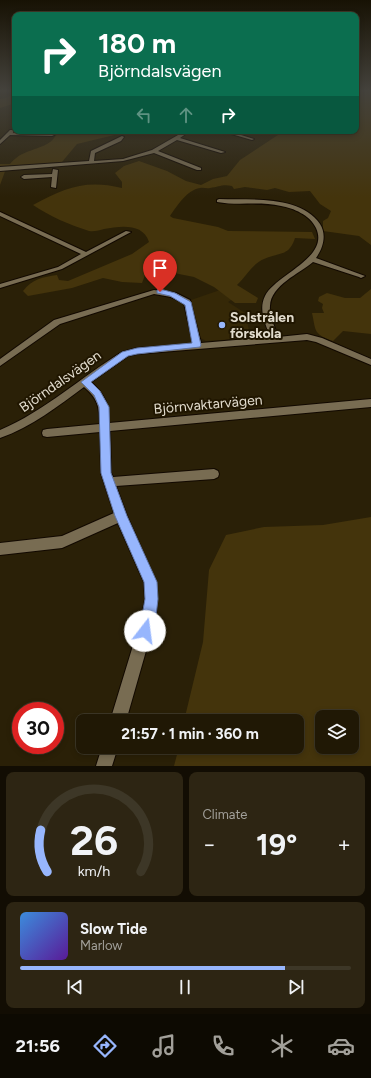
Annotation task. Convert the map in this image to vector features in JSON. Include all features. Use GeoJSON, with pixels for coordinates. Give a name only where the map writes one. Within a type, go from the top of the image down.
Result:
{"type":"FeatureCollection","features":[{"type":"Feature","properties":{"kind":"street"},"geometry":{"type":"LineString","coordinates":[[0,143],[12,132]]}},
{"type":"Feature","properties":{"kind":"street"},"geometry":{"type":"LineString","coordinates":[[9,134],[52,136]]}},
{"type":"Feature","properties":{"kind":"street"},"geometry":{"type":"LineString","coordinates":[[0,168],[123,160],[154,151],[183,134]]}},
{"type":"Feature","properties":{"kind":"street"},"geometry":{"type":"LineString","coordinates":[[234,134],[252,139]]}},
{"type":"Feature","properties":{"kind":"street"},"geometry":{"type":"LineString","coordinates":[[91,162],[93,152],[119,140],[122,137]]}},
{"type":"Feature","properties":{"kind":"street"},"geometry":{"type":"LineString","coordinates":[[176,138],[223,152]]}},
{"type":"Feature","properties":{"kind":"street"},"geometry":{"type":"LineString","coordinates":[[154,151],[199,169]]}},
{"type":"Feature","properties":{"kind":"street"},"geometry":{"type":"LineString","coordinates":[[54,187],[55,165]]}},
{"type":"Feature","properties":{"kind":"street"},"geometry":{"type":"LineString","coordinates":[[24,177],[55,175]]}},
{"type":"Feature","properties":{"kind":"street"},"geometry":{"type":"LineString","coordinates":[[219,201],[265,202],[281,204],[310,217],[316,222],[322,235],[312,259],[278,285],[269,295],[266,307],[275,339]]}},
{"type":"Feature","properties":{"kind":"street"},"geometry":{"type":"LineString","coordinates":[[0,214],[86,254]]}},
{"type":"Feature","properties":{"kind":"street"},"geometry":{"type":"LineString","coordinates":[[0,286],[60,268],[128,232]]}},
{"type":"Feature","properties":{"kind":"street"},"geometry":{"type":"LineString","coordinates":[[312,259],[361,276]]}},
{"type":"Feature","properties":{"kind":"street"},"geometry":{"type":"LineString","coordinates":[[0,362],[57,322],[154,292],[173,295],[187,302],[197,345]]}},
{"type":"Feature","properties":{"kind":"street","name":"Björndalsvägen"},"geometry":{"type":"LineString","coordinates":[[0,434],[13,429],[39,414],[125,354],[137,351],[275,339],[307,338],[320,340],[371,362]]}},
{"type":"Feature","properties":{"kind":"street"},"geometry":{"type":"LineString","coordinates":[[85,382],[97,393],[104,407],[106,473],[121,516],[150,582],[151,599],[149,616],[120,714]]}},
{"type":"Feature","properties":{"kind":"street","name":"Björnvaktarvägen"},"geometry":{"type":"LineString","coordinates":[[47,433],[371,403]]}},
{"type":"Feature","properties":{"kind":"street"},"geometry":{"type":"LineString","coordinates":[[109,482],[214,474]]}},
{"type":"Feature","properties":{"kind":"street"},"geometry":{"type":"LineString","coordinates":[[0,550],[62,542],[121,516]]}},
{"type":"Feature","properties":{"kind":"street"},"geometry":{"type":"LineString","coordinates":[[104,766],[108,754]]}},
{"type":"Feature","properties":{"kind":"shaded area"},"geometry":{"type":"Polygon","coordinates":[[[359,126],[371,126],[371,245],[359,236],[323,231],[323,221],[328,218],[331,211],[320,204],[310,191],[289,192],[275,188],[267,190],[245,187],[234,189],[232,186],[226,185],[201,188],[195,189],[187,195],[170,216],[173,218],[218,227],[228,231],[312,232],[315,239],[295,238],[293,244],[287,251],[260,261],[237,285],[258,298],[256,303],[235,303],[214,287],[194,277],[154,269],[145,275],[142,283],[122,282],[103,278],[72,288],[28,296],[23,291],[34,281],[47,277],[57,275],[59,280],[68,281],[132,254],[149,242],[142,232],[131,227],[117,227],[89,231],[60,220],[33,205],[65,190],[86,185],[109,185],[122,188],[122,182],[115,173],[124,166],[139,161],[167,171],[186,181],[201,185],[213,179],[227,176],[240,160],[279,134],[359,134],[359,126]]]}},
{"type":"Feature","properties":{"kind":"shaded area"},"geometry":{"type":"Polygon","coordinates":[[[57,134],[119,134],[77,144],[62,162],[7,166],[0,185],[0,164],[10,164],[19,156],[42,147],[57,134]]]}},
{"type":"Feature","properties":{"kind":"shaded area"},"geometry":{"type":"Polygon","coordinates":[[[371,289],[371,334],[343,331],[333,341],[322,336],[316,331],[312,313],[324,313],[322,308],[323,304],[318,301],[319,297],[327,293],[345,298],[360,298],[371,289]]]}},
{"type":"Feature","properties":{"kind":"shaded area","name":"Solstrålen förskola"},"geometry":{"type":"Polygon","coordinates":[[[220,290],[234,298],[228,302],[245,313],[251,338],[206,341],[199,337],[191,300],[220,290]]]}},
{"type":"Feature","properties":{"kind":"shaded area"},"geometry":{"type":"Polygon","coordinates":[[[371,517],[371,766],[174,766],[177,754],[304,754],[304,714],[186,714],[203,642],[209,570],[226,535],[264,527],[323,525],[371,517]]]}},
{"type":"Feature","properties":{"kind":"place","name":"Solstrålen förskola"},"geometry":{"type":"Point","coordinates":[222,325]}},
{"type":"Feature","properties":{"kind":"route"},"geometry":{"type":"LineString","coordinates":[[145,631],[151,599],[150,582],[121,516],[106,473],[104,407],[97,393],[85,382],[114,360],[125,354],[137,351],[197,345],[188,304],[186,301],[173,295],[160,292]]}}]}
